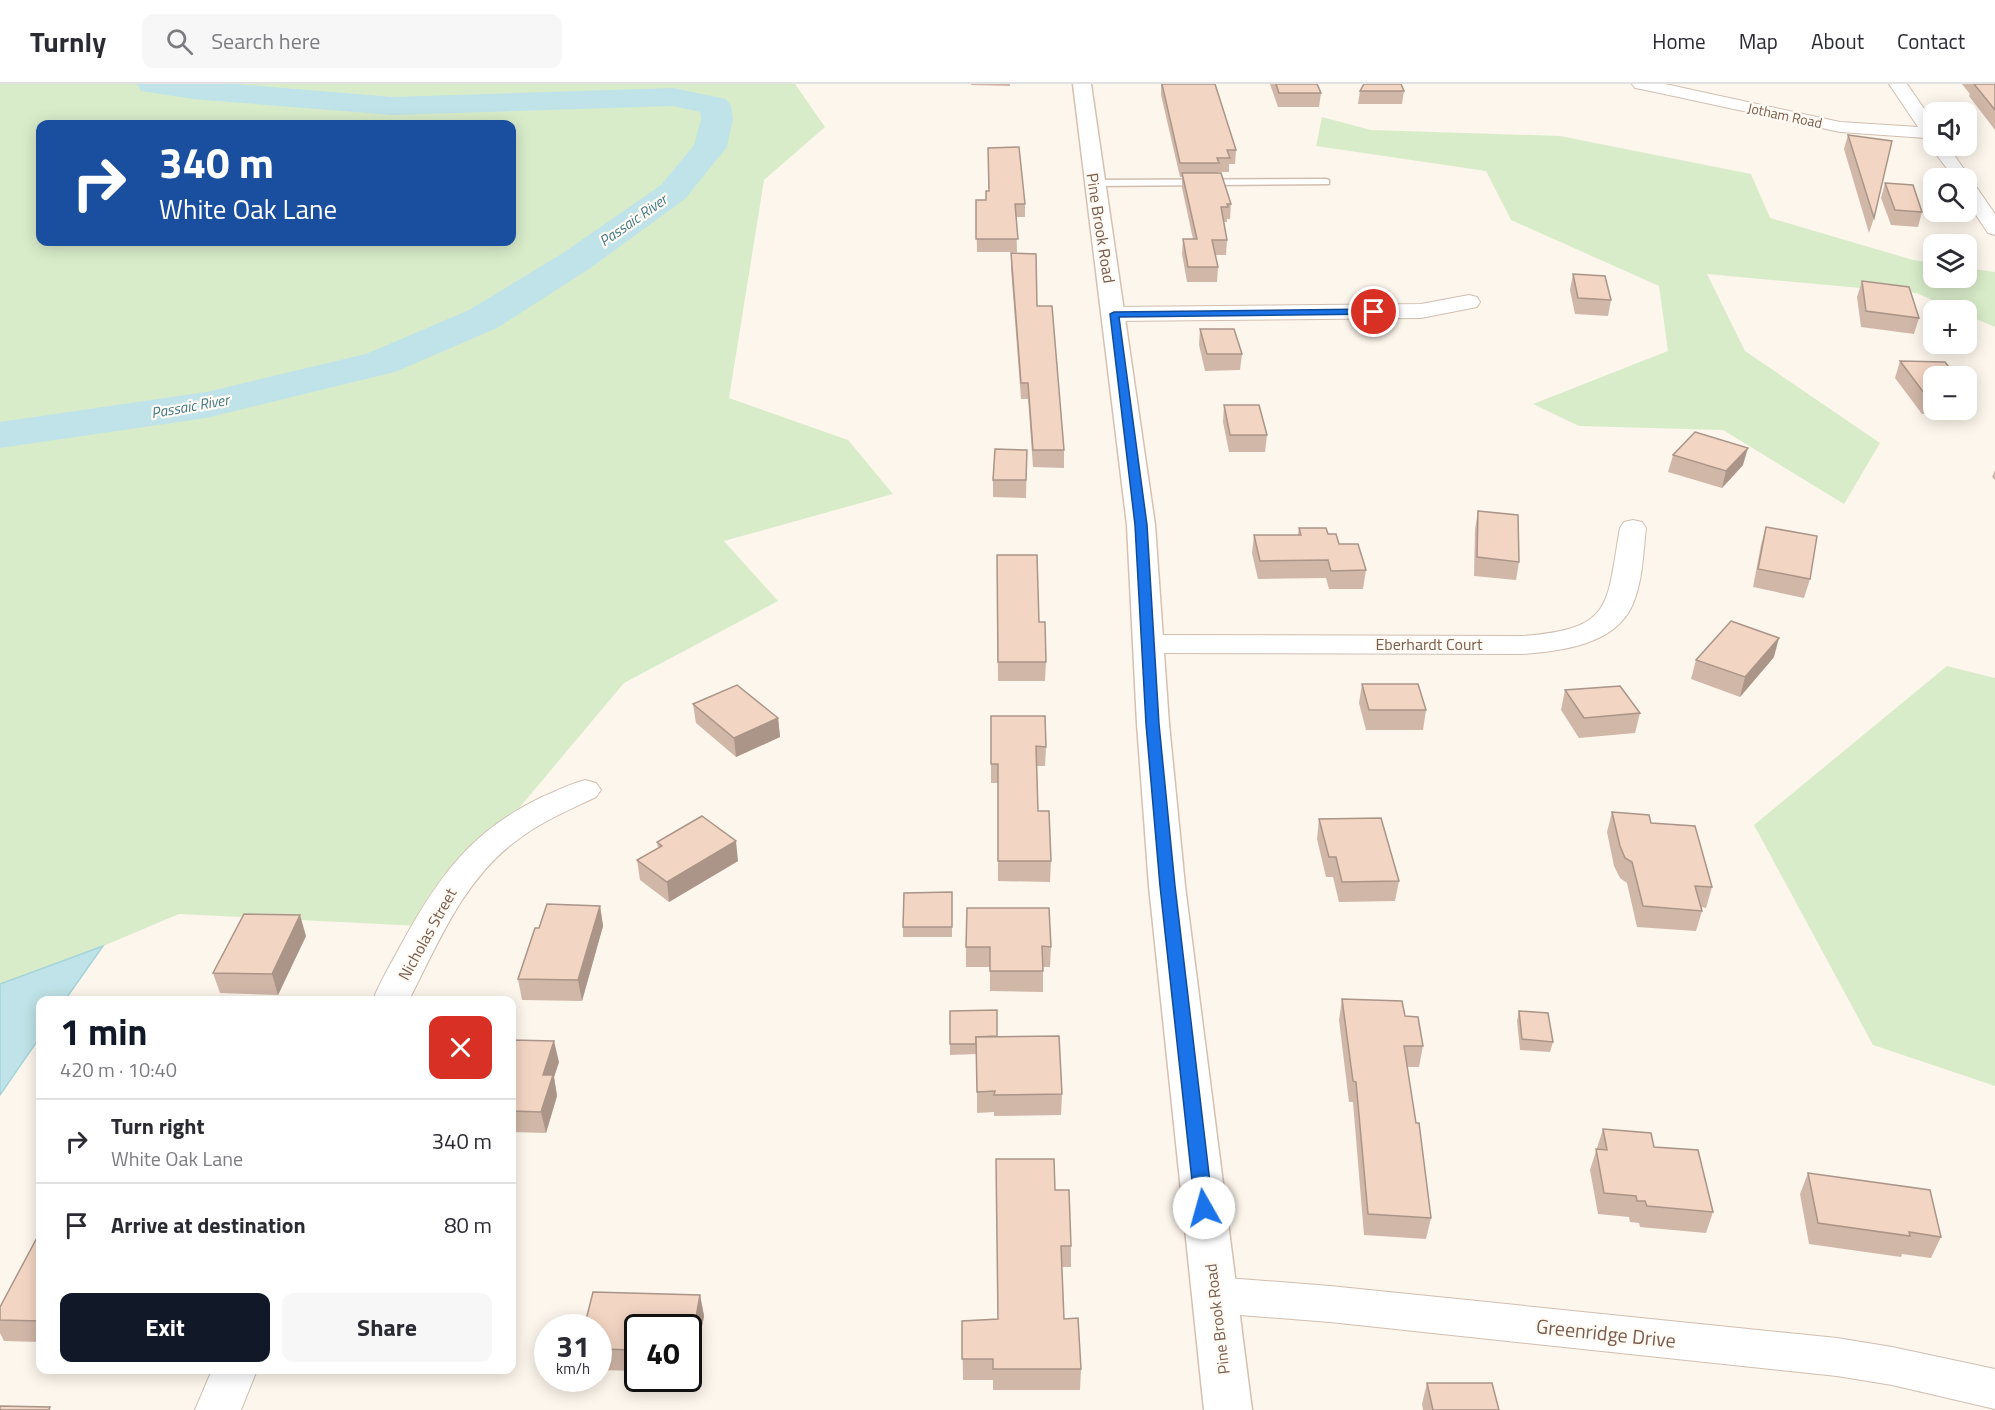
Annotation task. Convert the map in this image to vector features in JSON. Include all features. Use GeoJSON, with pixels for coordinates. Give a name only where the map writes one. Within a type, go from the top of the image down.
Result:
{"type":"FeatureCollection","features":[{"type":"Feature","properties":{"kind":"street","name":"Pine Brook Road"},"geometry":{"type":"LineString","coordinates":[[1082,84],[1093,183],[1114,314],[1141,525],[1167,886],[1228,1410]]}},
{"type":"Feature","properties":{"kind":"street","name":"Jotham Road"},"geometry":{"type":"LineString","coordinates":[[1641,84],[1840,127],[1923,137]]}},
{"type":"Feature","properties":{"kind":"street"},"geometry":{"type":"LineString","coordinates":[[1898,84],[1923,121]]}},
{"type":"Feature","properties":{"kind":"street"},"geometry":{"type":"LineString","coordinates":[[1977,201],[1995,229]]}},
{"type":"Feature","properties":{"kind":"street"},"geometry":{"type":"LineString","coordinates":[[1114,314],[1421,311],[1469,302]]}},
{"type":"Feature","properties":{"kind":"street","name":"Eberhardt Court"},"geometry":{"type":"LineString","coordinates":[[1148,644],[1523,645],[1560,640],[1591,630],[1603,623],[1618,606],[1634,528]]}},
{"type":"Feature","properties":{"kind":"street","name":"Nicholas Street"},"geometry":{"type":"LineString","coordinates":[[393,996],[442,901],[465,871],[493,843],[525,819],[585,790]]}},
{"type":"Feature","properties":{"kind":"street","name":"Greenridge Drive"},"geometry":{"type":"LineString","coordinates":[[1214,1295],[1330,1304],[1837,1357],[1925,1372],[1995,1389]]}},
{"type":"Feature","properties":{"kind":"street"},"geometry":{"type":"LineString","coordinates":[[218,1410],[233,1374]]}},
{"type":"Feature","properties":{"kind":"lane"},"geometry":{"type":"LineString","coordinates":[[1093,183],[1326,182]]}},
{"type":"Feature","properties":{"kind":"green space"},"geometry":{"type":"Polygon","coordinates":[[[0,84],[795,84],[825,127],[764,180],[729,398],[848,440],[893,494],[724,541],[778,601],[624,683],[420,926],[179,914],[103,946],[0,984],[0,84]]]}},
{"type":"Feature","properties":{"kind":"green space"},"geometry":{"type":"Polygon","coordinates":[[[1322,117],[1371,130],[1560,136],[1751,174],[1770,218],[1923,262],[1923,288],[1977,288],[1977,269],[1995,272],[1995,327],[1977,319],[1977,300],[1932,300],[1916,293],[1707,274],[1745,351],[1880,443],[1844,504],[1723,430],[1579,426],[1533,404],[1668,351],[1659,286],[1511,220],[1486,171],[1316,146],[1322,117]]]}},
{"type":"Feature","properties":{"kind":"green space"},"geometry":{"type":"Polygon","coordinates":[[[1947,666],[1995,678],[1995,1086],[1873,1045],[1754,825],[1947,666]]]}},
{"type":"Feature","properties":{"kind":"water"},"geometry":{"type":"Polygon","coordinates":[[[103,946],[68,996],[36,996],[36,1043],[0,1095],[0,984],[103,946]]]}},
{"type":"Feature","properties":{"kind":"building"},"geometry":{"type":"Polygon","coordinates":[[[1162,84],[1215,84],[1236,150],[1227,150],[1230,158],[1217,158],[1219,163],[1180,163],[1162,84]]]}},
{"type":"Feature","properties":{"kind":"building"},"geometry":{"type":"Polygon","coordinates":[[[1276,84],[1317,84],[1321,93],[1279,93],[1276,84]]]}},
{"type":"Feature","properties":{"kind":"building"},"geometry":{"type":"Polygon","coordinates":[[[1364,84],[1401,84],[1404,91],[1360,91],[1364,84]]]}},
{"type":"Feature","properties":{"kind":"building"},"geometry":{"type":"Polygon","coordinates":[[[1974,84],[1995,84],[1995,110],[1974,84]]]}},
{"type":"Feature","properties":{"kind":"building"},"geometry":{"type":"Polygon","coordinates":[[[1848,135],[1892,141],[1874,218],[1848,135]]]}},
{"type":"Feature","properties":{"kind":"building"},"geometry":{"type":"Polygon","coordinates":[[[1019,147],[1025,204],[1015,204],[1018,239],[976,239],[976,200],[986,200],[986,191],[989,191],[988,148],[1019,147]]]}},
{"type":"Feature","properties":{"kind":"building"},"geometry":{"type":"Polygon","coordinates":[[[1182,173],[1221,173],[1231,204],[1227,204],[1228,207],[1221,207],[1227,240],[1212,240],[1218,267],[1188,267],[1183,239],[1197,239],[1182,173]]]}},
{"type":"Feature","properties":{"kind":"building"},"geometry":{"type":"Polygon","coordinates":[[[1885,183],[1913,185],[1922,212],[1895,210],[1885,183]]]}},
{"type":"Feature","properties":{"kind":"building"},"geometry":{"type":"Polygon","coordinates":[[[1011,253],[1036,254],[1037,306],[1052,306],[1064,450],[1033,450],[1028,383],[1021,383],[1011,253]]]}},
{"type":"Feature","properties":{"kind":"building"},"geometry":{"type":"Polygon","coordinates":[[[1573,274],[1605,276],[1611,300],[1578,298],[1573,274]]]}},
{"type":"Feature","properties":{"kind":"building"},"geometry":{"type":"Polygon","coordinates":[[[1862,281],[1909,287],[1919,318],[1866,311],[1862,281]]]}},
{"type":"Feature","properties":{"kind":"building"},"geometry":{"type":"Polygon","coordinates":[[[1200,329],[1234,329],[1242,354],[1207,354],[1200,329]]]}},
{"type":"Feature","properties":{"kind":"building"},"geometry":{"type":"Polygon","coordinates":[[[1900,361],[1945,362],[1948,366],[1923,366],[1923,392],[1900,361]]]}},
{"type":"Feature","properties":{"kind":"building"},"geometry":{"type":"Polygon","coordinates":[[[1224,405],[1259,405],[1267,435],[1230,435],[1224,405]]]}},
{"type":"Feature","properties":{"kind":"building"},"geometry":{"type":"Polygon","coordinates":[[[1695,432],[1748,448],[1726,471],[1673,455],[1695,432]]]}},
{"type":"Feature","properties":{"kind":"building"},"geometry":{"type":"Polygon","coordinates":[[[995,449],[1027,450],[1026,480],[993,480],[995,449]]]}},
{"type":"Feature","properties":{"kind":"building"},"geometry":{"type":"Polygon","coordinates":[[[1478,511],[1518,515],[1519,562],[1477,557],[1478,511]]]}},
{"type":"Feature","properties":{"kind":"building"},"geometry":{"type":"Polygon","coordinates":[[[1766,527],[1817,536],[1810,579],[1758,569],[1766,527]]]}},
{"type":"Feature","properties":{"kind":"building"},"geometry":{"type":"Polygon","coordinates":[[[1299,528],[1326,528],[1328,534],[1336,534],[1339,544],[1358,544],[1366,570],[1331,571],[1328,560],[1260,561],[1254,535],[1301,535],[1299,528]]]}},
{"type":"Feature","properties":{"kind":"building"},"geometry":{"type":"Polygon","coordinates":[[[997,555],[1037,555],[1039,622],[1045,622],[1046,662],[998,662],[997,555]]]}},
{"type":"Feature","properties":{"kind":"building"},"geometry":{"type":"Polygon","coordinates":[[[1731,621],[1779,638],[1745,677],[1696,660],[1731,621]]]}},
{"type":"Feature","properties":{"kind":"building"},"geometry":{"type":"Polygon","coordinates":[[[1362,684],[1418,684],[1426,710],[1369,710],[1362,684]]]}},
{"type":"Feature","properties":{"kind":"building"},"geometry":{"type":"Polygon","coordinates":[[[737,685],[778,718],[734,738],[693,704],[737,685]]]}},
{"type":"Feature","properties":{"kind":"building"},"geometry":{"type":"Polygon","coordinates":[[[1620,686],[1640,713],[1584,718],[1565,690],[1620,686]]]}},
{"type":"Feature","properties":{"kind":"building"},"geometry":{"type":"Polygon","coordinates":[[[991,716],[1045,716],[1046,747],[1036,746],[1038,811],[1049,811],[1051,861],[998,861],[998,764],[991,764],[991,716]]]}},
{"type":"Feature","properties":{"kind":"building"},"geometry":{"type":"Polygon","coordinates":[[[1612,812],[1649,815],[1651,823],[1695,826],[1712,887],[1695,886],[1702,911],[1643,906],[1632,862],[1625,858],[1620,846],[1612,812]]]}},
{"type":"Feature","properties":{"kind":"building"},"geometry":{"type":"Polygon","coordinates":[[[702,816],[736,841],[667,882],[637,860],[662,846],[657,842],[702,816]]]}},
{"type":"Feature","properties":{"kind":"building"},"geometry":{"type":"Polygon","coordinates":[[[1381,818],[1399,881],[1342,882],[1336,857],[1329,857],[1319,819],[1381,818]]]}},
{"type":"Feature","properties":{"kind":"building"},"geometry":{"type":"Polygon","coordinates":[[[952,892],[952,927],[903,927],[904,893],[952,892]]]}},
{"type":"Feature","properties":{"kind":"building"},"geometry":{"type":"Polygon","coordinates":[[[547,904],[600,906],[578,980],[518,979],[535,928],[539,928],[547,904]]]}},
{"type":"Feature","properties":{"kind":"building"},"geometry":{"type":"Polygon","coordinates":[[[967,908],[1049,908],[1051,947],[1042,946],[1043,971],[990,971],[990,947],[966,947],[967,908]]]}},
{"type":"Feature","properties":{"kind":"building"},"geometry":{"type":"Polygon","coordinates":[[[244,914],[300,915],[272,974],[213,973],[244,914]]]}},
{"type":"Feature","properties":{"kind":"building"},"geometry":{"type":"Polygon","coordinates":[[[1342,999],[1402,1001],[1405,1016],[1418,1017],[1423,1046],[1404,1046],[1416,1123],[1419,1123],[1431,1218],[1368,1214],[1356,1082],[1353,1081],[1342,999]]]}},
{"type":"Feature","properties":{"kind":"building"},"geometry":{"type":"Polygon","coordinates":[[[997,1010],[997,1036],[976,1037],[976,1044],[950,1044],[950,1011],[997,1010]]]}},
{"type":"Feature","properties":{"kind":"building"},"geometry":{"type":"Polygon","coordinates":[[[1519,1011],[1548,1013],[1553,1042],[1522,1039],[1519,1011]]]}},
{"type":"Feature","properties":{"kind":"building"},"geometry":{"type":"Polygon","coordinates":[[[1059,1036],[1062,1094],[994,1095],[995,1091],[977,1092],[976,1037],[1059,1036]]]}},
{"type":"Feature","properties":{"kind":"building"},"geometry":{"type":"Polygon","coordinates":[[[516,1040],[554,1041],[543,1075],[553,1075],[541,1112],[516,1111],[516,1040]]]}},
{"type":"Feature","properties":{"kind":"building"},"geometry":{"type":"Polygon","coordinates":[[[1603,1129],[1651,1133],[1654,1147],[1698,1150],[1713,1212],[1647,1206],[1645,1201],[1637,1201],[1636,1196],[1604,1193],[1596,1149],[1607,1150],[1603,1129]]]}},
{"type":"Feature","properties":{"kind":"building"},"geometry":{"type":"Polygon","coordinates":[[[996,1159],[1054,1159],[1055,1190],[1069,1190],[1071,1246],[1061,1246],[1064,1319],[1078,1318],[1081,1369],[993,1369],[993,1359],[962,1359],[962,1321],[998,1319],[996,1159]]]}},
{"type":"Feature","properties":{"kind":"building"},"geometry":{"type":"Polygon","coordinates":[[[1808,1173],[1930,1190],[1941,1237],[1909,1232],[1910,1236],[1818,1223],[1808,1173]]]}},
{"type":"Feature","properties":{"kind":"building"},"geometry":{"type":"Polygon","coordinates":[[[36,1240],[36,1321],[0,1320],[0,1307],[36,1240]]]}},
{"type":"Feature","properties":{"kind":"building"},"geometry":{"type":"Polygon","coordinates":[[[593,1292],[700,1295],[697,1314],[624,1314],[624,1350],[612,1349],[612,1314],[588,1314],[593,1292]]]}},
{"type":"Feature","properties":{"kind":"building"},"geometry":{"type":"Polygon","coordinates":[[[1427,1383],[1492,1383],[1499,1410],[1433,1410],[1427,1383]]]}},
{"type":"Feature","properties":{"kind":"building"},"geometry":{"type":"Polygon","coordinates":[[[0,1406],[50,1407],[49,1410],[0,1410],[0,1406]]]}},
{"type":"Feature","properties":{"kind":"waterway","name":"Passaic River"},"geometry":{"type":"LineString","coordinates":[[0,435],[206,405],[380,363],[483,319],[576,261],[673,192],[710,147],[717,119],[715,106],[673,97],[393,106],[193,90],[152,84]]}},
{"type":"Feature","properties":{"kind":"route"},"geometry":{"type":"LineString","coordinates":[[1204,1208],[1167,886],[1153,724],[1141,525],[1114,314],[1374,312]]}}]}
